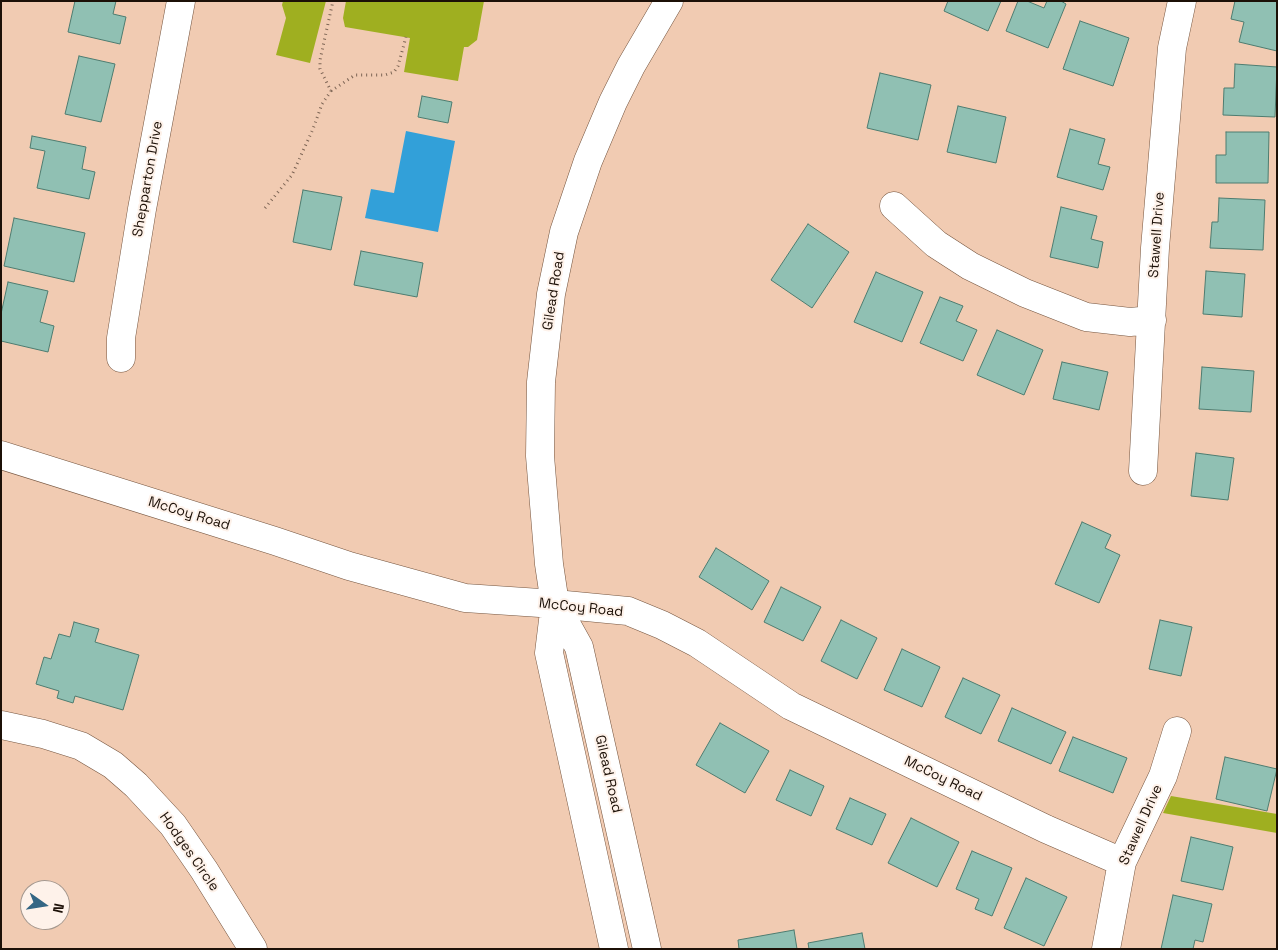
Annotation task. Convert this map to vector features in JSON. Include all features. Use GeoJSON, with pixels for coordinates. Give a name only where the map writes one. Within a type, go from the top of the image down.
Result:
{"type":"FeatureCollection","features":[{"type":"Feature","properties":{"kind":"street","name":"Shepparton Drive"},"geometry":{"type":"LineString","coordinates":[[120,358],[121,338],[142,209],[182,1]]}},
{"type":"Feature","properties":{"kind":"street","name":"Gilead Road"},"geometry":{"type":"LineString","coordinates":[[614,949],[549,653],[555,604],[549,564],[540,456],[541,382],[551,294],[564,232],[588,161],[613,102],[669,1]]}},
{"type":"Feature","properties":{"kind":"street","name":"Stawell Drive"},"geometry":{"type":"LineString","coordinates":[[1143,471],[1156,248],[1172,48],[1181,1]]}},
{"type":"Feature","properties":{"kind":"street"},"geometry":{"type":"LineString","coordinates":[[894,206],[936,244],[970,266],[1025,293],[1086,317],[1130,322],[1152,320]]}},
{"type":"Feature","properties":{"kind":"street","name":"McCoy Road"},"geometry":{"type":"LineString","coordinates":[[1,455],[275,540],[349,566],[465,598],[555,604],[628,612],[662,625],[697,643],[791,706],[1046,829],[1122,862]]}},
{"type":"Feature","properties":{"kind":"street","name":"Gilead Road"},"geometry":{"type":"LineString","coordinates":[[555,604],[579,647],[647,949]]}},
{"type":"Feature","properties":{"kind":"street","name":"Hodges Circle"},"geometry":{"type":"LineString","coordinates":[[1,725],[43,734],[81,746],[114,765],[174,825],[253,949]]}},
{"type":"Feature","properties":{"kind":"street","name":"Stawell Drive"},"geometry":{"type":"LineString","coordinates":[[1106,949],[1122,862],[1163,776],[1177,731]]}},
{"type":"Feature","properties":{"kind":"path"},"geometry":{"type":"LineString","coordinates":[[331,90],[320,69],[320,60],[333,1]]}},
{"type":"Feature","properties":{"kind":"path"},"geometry":{"type":"LineString","coordinates":[[265,208],[292,175],[322,104],[331,90],[355,76],[386,75],[394,72],[398,66],[406,37]]}},
{"type":"Feature","properties":{"kind":"green space"},"geometry":{"type":"Polygon","coordinates":[[[283,1],[326,1],[310,63],[276,55],[286,18],[282,5],[283,1]]]}},
{"type":"Feature","properties":{"kind":"green space"},"geometry":{"type":"Polygon","coordinates":[[[346,1],[484,1],[477,40],[468,47],[464,47],[458,81],[404,72],[410,38],[345,27],[343,18],[346,1]]]}},
{"type":"Feature","properties":{"kind":"green space"},"geometry":{"type":"Polygon","coordinates":[[[1171,796],[1277,814],[1277,833],[1163,813],[1171,796]]]}},
{"type":"Feature","properties":{"kind":"water"},"geometry":{"type":"Polygon","coordinates":[[[406,131],[455,141],[438,232],[365,218],[371,189],[394,193],[406,131]]]}},
{"type":"Feature","properties":{"kind":"building"},"geometry":{"type":"Polygon","coordinates":[[[75,1],[116,1],[113,14],[126,17],[120,44],[68,32],[75,1]]]}},
{"type":"Feature","properties":{"kind":"building"},"geometry":{"type":"Polygon","coordinates":[[[948,1],[1001,1],[988,31],[944,11],[948,1]]]}},
{"type":"Feature","properties":{"kind":"building"},"geometry":{"type":"Polygon","coordinates":[[[1018,1],[1027,1],[1044,8],[1047,1],[1061,1],[1066,4],[1048,48],[1006,31],[1018,1]]]}},
{"type":"Feature","properties":{"kind":"building"},"geometry":{"type":"Polygon","coordinates":[[[1235,1],[1277,1],[1277,51],[1239,42],[1244,22],[1231,19],[1235,1]]]}},
{"type":"Feature","properties":{"kind":"building"},"geometry":{"type":"Polygon","coordinates":[[[1080,21],[1129,38],[1113,86],[1063,69],[1080,21]]]}},
{"type":"Feature","properties":{"kind":"building"},"geometry":{"type":"Polygon","coordinates":[[[79,56],[115,64],[101,122],[65,114],[79,56]]]}},
{"type":"Feature","properties":{"kind":"building"},"geometry":{"type":"Polygon","coordinates":[[[1235,64],[1277,67],[1275,117],[1223,115],[1224,88],[1234,88],[1235,64]]]}},
{"type":"Feature","properties":{"kind":"building"},"geometry":{"type":"Polygon","coordinates":[[[880,73],[931,85],[918,140],[867,128],[880,73]]]}},
{"type":"Feature","properties":{"kind":"building"},"geometry":{"type":"Polygon","coordinates":[[[422,96],[452,102],[448,123],[418,117],[422,96]]]}},
{"type":"Feature","properties":{"kind":"building"},"geometry":{"type":"Polygon","coordinates":[[[958,106],[1006,117],[996,163],[947,152],[958,106]]]}},
{"type":"Feature","properties":{"kind":"building"},"geometry":{"type":"Polygon","coordinates":[[[1070,129],[1105,139],[1098,164],[1110,167],[1103,190],[1057,177],[1070,129]]]}},
{"type":"Feature","properties":{"kind":"building"},"geometry":{"type":"Polygon","coordinates":[[[1226,132],[1269,132],[1268,183],[1216,183],[1216,155],[1226,155],[1226,132]]]}},
{"type":"Feature","properties":{"kind":"building"},"geometry":{"type":"Polygon","coordinates":[[[32,136],[86,147],[82,169],[95,172],[89,199],[37,188],[45,151],[30,148],[32,136]]]}},
{"type":"Feature","properties":{"kind":"building"},"geometry":{"type":"Polygon","coordinates":[[[303,190],[342,197],[331,250],[293,242],[303,190]]]}},
{"type":"Feature","properties":{"kind":"building"},"geometry":{"type":"Polygon","coordinates":[[[1219,198],[1265,200],[1263,250],[1210,248],[1212,222],[1218,222],[1219,198]]]}},
{"type":"Feature","properties":{"kind":"building"},"geometry":{"type":"Polygon","coordinates":[[[1061,207],[1097,216],[1091,239],[1103,242],[1098,268],[1050,257],[1061,207]]]}},
{"type":"Feature","properties":{"kind":"building"},"geometry":{"type":"Polygon","coordinates":[[[14,218],[85,233],[74,282],[4,266],[14,218]]]}},
{"type":"Feature","properties":{"kind":"building"},"geometry":{"type":"Polygon","coordinates":[[[808,224],[849,252],[812,308],[771,280],[808,224]]]}},
{"type":"Feature","properties":{"kind":"building"},"geometry":{"type":"Polygon","coordinates":[[[361,251],[423,263],[417,297],[354,285],[361,251]]]}},
{"type":"Feature","properties":{"kind":"building"},"geometry":{"type":"Polygon","coordinates":[[[1206,271],[1245,274],[1242,317],[1203,314],[1206,271]]]}},
{"type":"Feature","properties":{"kind":"building"},"geometry":{"type":"Polygon","coordinates":[[[876,272],[923,292],[902,342],[854,322],[876,272]]]}},
{"type":"Feature","properties":{"kind":"building"},"geometry":{"type":"Polygon","coordinates":[[[8,282],[48,291],[40,322],[54,326],[48,352],[1,341],[1,314],[8,282]]]}},
{"type":"Feature","properties":{"kind":"building"},"geometry":{"type":"Polygon","coordinates":[[[940,297],[963,306],[956,321],[977,330],[963,361],[920,343],[940,297]]]}},
{"type":"Feature","properties":{"kind":"building"},"geometry":{"type":"Polygon","coordinates":[[[997,330],[1043,350],[1024,395],[977,375],[997,330]]]}},
{"type":"Feature","properties":{"kind":"building"},"geometry":{"type":"Polygon","coordinates":[[[1062,362],[1108,372],[1099,410],[1053,399],[1062,362]]]}},
{"type":"Feature","properties":{"kind":"building"},"geometry":{"type":"Polygon","coordinates":[[[1202,367],[1254,371],[1251,412],[1199,409],[1202,367]]]}},
{"type":"Feature","properties":{"kind":"building"},"geometry":{"type":"Polygon","coordinates":[[[1196,453],[1234,458],[1228,500],[1191,496],[1196,453]]]}},
{"type":"Feature","properties":{"kind":"building"},"geometry":{"type":"Polygon","coordinates":[[[1082,522],[1111,535],[1105,548],[1120,555],[1099,603],[1055,584],[1082,522]]]}},
{"type":"Feature","properties":{"kind":"building"},"geometry":{"type":"Polygon","coordinates":[[[716,548],[769,581],[752,610],[699,577],[716,548]]]}},
{"type":"Feature","properties":{"kind":"building"},"geometry":{"type":"Polygon","coordinates":[[[781,587],[821,607],[803,641],[764,622],[781,587]]]}},
{"type":"Feature","properties":{"kind":"building"},"geometry":{"type":"Polygon","coordinates":[[[841,620],[877,638],[857,679],[821,661],[841,620]]]}},
{"type":"Feature","properties":{"kind":"building"},"geometry":{"type":"Polygon","coordinates":[[[1160,620],[1192,627],[1181,676],[1149,669],[1160,620]]]}},
{"type":"Feature","properties":{"kind":"building"},"geometry":{"type":"Polygon","coordinates":[[[74,622],[99,629],[95,642],[139,655],[123,710],[75,696],[73,703],[57,698],[59,691],[36,684],[44,657],[51,659],[59,634],[70,637],[74,622]]]}},
{"type":"Feature","properties":{"kind":"building"},"geometry":{"type":"Polygon","coordinates":[[[902,649],[940,667],[922,707],[884,690],[902,649]]]}},
{"type":"Feature","properties":{"kind":"building"},"geometry":{"type":"Polygon","coordinates":[[[963,678],[1000,695],[981,734],[945,717],[963,678]]]}},
{"type":"Feature","properties":{"kind":"building"},"geometry":{"type":"Polygon","coordinates":[[[1012,708],[1066,732],[1051,764],[998,741],[1012,708]]]}},
{"type":"Feature","properties":{"kind":"building"},"geometry":{"type":"Polygon","coordinates":[[[720,723],[769,751],[745,793],[696,765],[720,723]]]}},
{"type":"Feature","properties":{"kind":"building"},"geometry":{"type":"Polygon","coordinates":[[[1073,737],[1127,758],[1113,793],[1059,771],[1073,737]]]}},
{"type":"Feature","properties":{"kind":"building"},"geometry":{"type":"Polygon","coordinates":[[[1225,757],[1277,769],[1267,811],[1216,799],[1225,757]]]}},
{"type":"Feature","properties":{"kind":"building"},"geometry":{"type":"Polygon","coordinates":[[[790,770],[824,786],[811,816],[776,800],[790,770]]]}},
{"type":"Feature","properties":{"kind":"building"},"geometry":{"type":"Polygon","coordinates":[[[850,798],[886,814],[872,845],[836,829],[850,798]]]}},
{"type":"Feature","properties":{"kind":"building"},"geometry":{"type":"Polygon","coordinates":[[[911,818],[959,842],[937,887],[888,863],[911,818]]]}},
{"type":"Feature","properties":{"kind":"building"},"geometry":{"type":"Polygon","coordinates":[[[1191,837],[1233,847],[1223,890],[1181,881],[1191,837]]]}},
{"type":"Feature","properties":{"kind":"building"},"geometry":{"type":"Polygon","coordinates":[[[972,851],[1012,868],[992,916],[975,909],[979,899],[956,889],[972,851]]]}},
{"type":"Feature","properties":{"kind":"building"},"geometry":{"type":"Polygon","coordinates":[[[1026,878],[1067,897],[1044,946],[1004,928],[1026,878]]]}},
{"type":"Feature","properties":{"kind":"building"},"geometry":{"type":"Polygon","coordinates":[[[1173,895],[1212,904],[1203,942],[1195,940],[1193,949],[1161,949],[1173,895]]]}},
{"type":"Feature","properties":{"kind":"building"},"geometry":{"type":"Polygon","coordinates":[[[794,930],[797,949],[739,949],[738,940],[794,930]]]}},
{"type":"Feature","properties":{"kind":"building"},"geometry":{"type":"Polygon","coordinates":[[[862,933],[865,949],[809,949],[808,943],[862,933]]]}}]}
